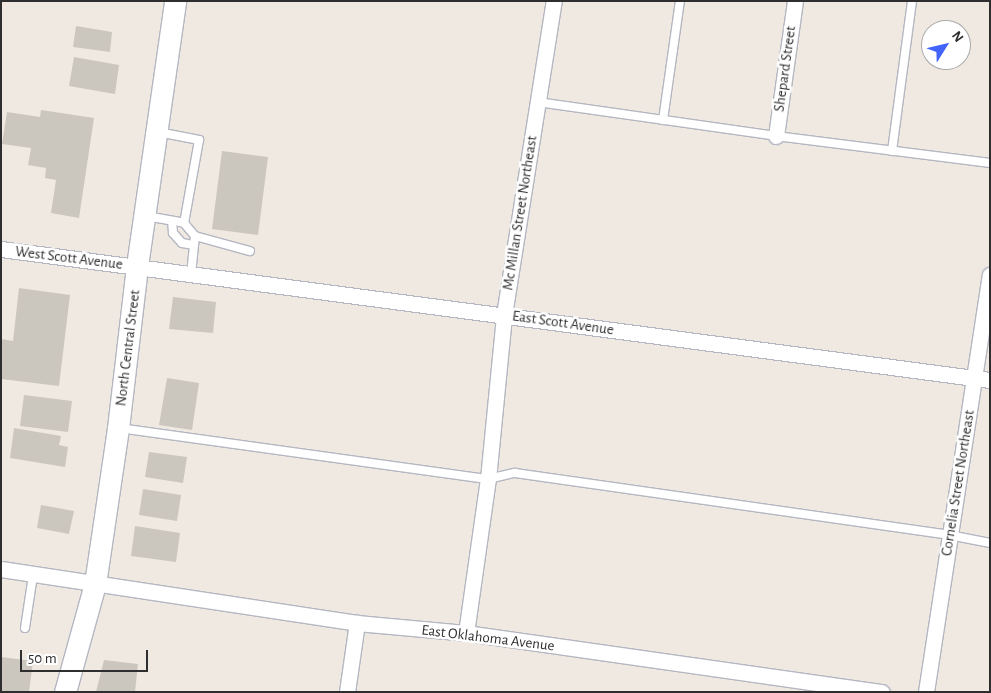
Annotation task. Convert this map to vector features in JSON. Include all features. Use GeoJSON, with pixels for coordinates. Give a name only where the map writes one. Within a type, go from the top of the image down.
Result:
{"type":"FeatureCollection","features":[{"type":"Feature","properties":{"kind":"main road","name":"North Central Street"},"geometry":{"type":"LineString","coordinates":[[65,692],[95,584],[118,428],[137,266],[175,1]]}},
{"type":"Feature","properties":{"kind":"street","name":"Mc Millan Street Northeast"},"geometry":{"type":"LineString","coordinates":[[466,633],[488,479],[504,315],[554,1]]}},
{"type":"Feature","properties":{"kind":"street","name":"Shepard Street"},"geometry":{"type":"LineString","coordinates":[[776,136],[795,1]]}},
{"type":"Feature","properties":{"kind":"street","name":"West Scott Avenue"},"geometry":{"type":"LineString","coordinates":[[1,249],[137,266]]}},
{"type":"Feature","properties":{"kind":"street","name":"East Scott Avenue"},"geometry":{"type":"LineString","coordinates":[[137,266],[983,379]]}},
{"type":"Feature","properties":{"kind":"street","name":"Cornelia Street Northeast"},"geometry":{"type":"LineString","coordinates":[[926,692],[949,535],[983,379],[990,275]]}},
{"type":"Feature","properties":{"kind":"street","name":"East Oklahoma Avenue"},"geometry":{"type":"LineString","coordinates":[[1,569],[357,623],[466,633],[882,692]]}},
{"type":"Feature","properties":{"kind":"street"},"geometry":{"type":"LineString","coordinates":[[347,692],[357,623]]}},
{"type":"Feature","properties":{"kind":"lane"},"geometry":{"type":"LineString","coordinates":[[663,120],[680,1]]}},
{"type":"Feature","properties":{"kind":"lane"},"geometry":{"type":"LineString","coordinates":[[892,151],[912,1]]}},
{"type":"Feature","properties":{"kind":"lane"},"geometry":{"type":"LineString","coordinates":[[538,102],[776,136],[990,163]]}},
{"type":"Feature","properties":{"kind":"lane"},"geometry":{"type":"LineString","coordinates":[[156,131],[199,140],[184,223]]}},
{"type":"Feature","properties":{"kind":"lane"},"geometry":{"type":"LineString","coordinates":[[144,215],[184,223],[195,236],[250,251]]}},
{"type":"Feature","properties":{"kind":"lane"},"geometry":{"type":"LineString","coordinates":[[172,221],[173,234],[182,244],[194,245]]}},
{"type":"Feature","properties":{"kind":"lane"},"geometry":{"type":"LineString","coordinates":[[191,273],[195,236]]}},
{"type":"Feature","properties":{"kind":"lane"},"geometry":{"type":"LineString","coordinates":[[118,428],[488,479],[515,473],[949,535],[990,543]]}},
{"type":"Feature","properties":{"kind":"lane"},"geometry":{"type":"LineString","coordinates":[[25,628],[33,574]]}},
{"type":"Feature","properties":{"kind":"building"},"geometry":{"type":"Polygon","coordinates":[[[76,26],[112,32],[110,52],[73,47],[76,26]]]}},
{"type":"Feature","properties":{"kind":"building"},"geometry":{"type":"Polygon","coordinates":[[[74,57],[119,65],[115,94],[69,86],[74,57]]]}},
{"type":"Feature","properties":{"kind":"building"},"geometry":{"type":"Polygon","coordinates":[[[41,110],[94,118],[79,218],[51,213],[56,180],[45,178],[46,168],[28,165],[31,148],[2,144],[7,112],[40,117],[41,110]]]}},
{"type":"Feature","properties":{"kind":"building"},"geometry":{"type":"Polygon","coordinates":[[[222,151],[268,157],[258,235],[212,229],[222,151]]]}},
{"type":"Feature","properties":{"kind":"building"},"geometry":{"type":"Polygon","coordinates":[[[19,288],[70,295],[59,386],[1,379],[1,339],[13,341],[19,288]]]}},
{"type":"Feature","properties":{"kind":"building"},"geometry":{"type":"Polygon","coordinates":[[[173,297],[216,302],[213,333],[169,329],[173,297]]]}},
{"type":"Feature","properties":{"kind":"building"},"geometry":{"type":"Polygon","coordinates":[[[167,378],[199,383],[192,430],[159,425],[167,378]]]}},
{"type":"Feature","properties":{"kind":"building"},"geometry":{"type":"Polygon","coordinates":[[[24,395],[72,401],[68,432],[20,426],[24,395]]]}},
{"type":"Feature","properties":{"kind":"building"},"geometry":{"type":"Polygon","coordinates":[[[14,428],[61,436],[59,445],[68,447],[65,467],[10,458],[14,428]]]}},
{"type":"Feature","properties":{"kind":"building"},"geometry":{"type":"Polygon","coordinates":[[[149,452],[187,457],[183,483],[145,477],[149,452]]]}},
{"type":"Feature","properties":{"kind":"building"},"geometry":{"type":"Polygon","coordinates":[[[143,489],[181,495],[177,521],[139,515],[143,489]]]}},
{"type":"Feature","properties":{"kind":"building"},"geometry":{"type":"Polygon","coordinates":[[[41,505],[74,511],[69,534],[37,528],[41,505]]]}},
{"type":"Feature","properties":{"kind":"building"},"geometry":{"type":"Polygon","coordinates":[[[135,526],[180,533],[176,562],[131,556],[135,526]]]}},
{"type":"Feature","properties":{"kind":"building"},"geometry":{"type":"Polygon","coordinates":[[[1,657],[33,661],[29,692],[1,692],[1,657]]]}},
{"type":"Feature","properties":{"kind":"building"},"geometry":{"type":"Polygon","coordinates":[[[104,660],[138,664],[135,692],[96,692],[104,660]]]}}]}
